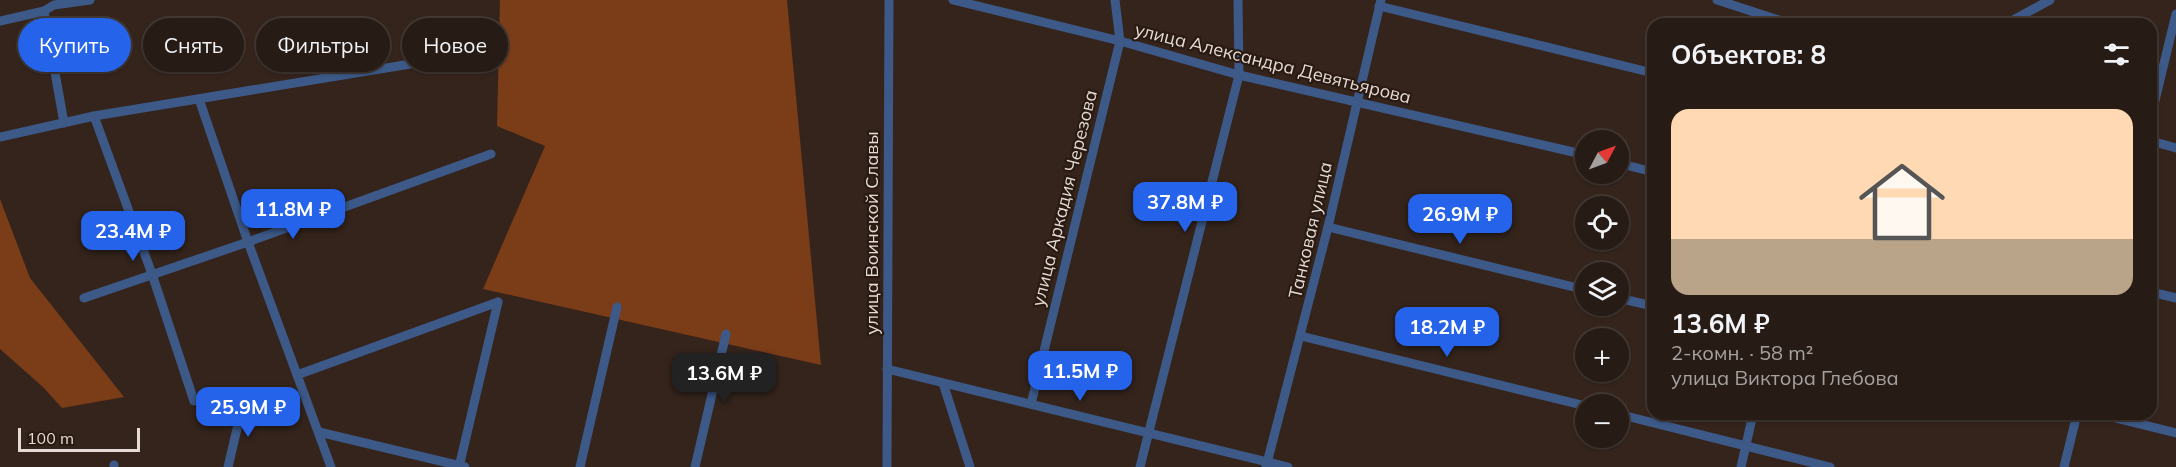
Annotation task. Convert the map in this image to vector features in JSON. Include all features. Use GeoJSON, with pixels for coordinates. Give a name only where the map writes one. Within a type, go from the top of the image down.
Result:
{"type":"FeatureCollection","features":[{"type":"Feature","properties":{"kind":"street"},"geometry":{"type":"LineString","coordinates":[[0,21],[44,11],[54,5],[90,0]]}},
{"type":"Feature","properties":{"kind":"street","name":"улица Воинской Славы"},"geometry":{"type":"LineString","coordinates":[[887,467],[889,0]]}},
{"type":"Feature","properties":{"kind":"street","name":"улица Александра Девятьярова"},"geometry":{"type":"LineString","coordinates":[[953,0],[1120,41],[1239,75],[1575,153]]}},
{"type":"Feature","properties":{"kind":"street","name":"улица Аркадия Черезова"},"geometry":{"type":"LineString","coordinates":[[1031,404],[1120,41],[1114,0]]}},
{"type":"Feature","properties":{"kind":"street"},"geometry":{"type":"LineString","coordinates":[[1140,467],[1239,75],[1238,0]]}},
{"type":"Feature","properties":{"kind":"street"},"geometry":{"type":"LineString","coordinates":[[1720,0],[1773,18]]}},
{"type":"Feature","properties":{"kind":"street"},"geometry":{"type":"LineString","coordinates":[[2017,18],[2050,0]]}},
{"type":"Feature","properties":{"kind":"street"},"geometry":{"type":"LineString","coordinates":[[1380,3],[1647,71]]}},
{"type":"Feature","properties":{"kind":"street","name":"Танковая улица"},"geometry":{"type":"LineString","coordinates":[[1267,465],[1328,227],[1380,3]]}},
{"type":"Feature","properties":{"kind":"street"},"geometry":{"type":"LineString","coordinates":[[44,11],[64,123]]}},
{"type":"Feature","properties":{"kind":"street"},"geometry":{"type":"LineString","coordinates":[[2157,94],[2176,14]]}},
{"type":"Feature","properties":{"kind":"street"},"geometry":{"type":"LineString","coordinates":[[0,137],[94,116],[402,65]]}},
{"type":"Feature","properties":{"kind":"street"},"geometry":{"type":"LineString","coordinates":[[199,99],[248,242],[331,467]]}},
{"type":"Feature","properties":{"kind":"street"},"geometry":{"type":"LineString","coordinates":[[94,116],[152,274],[194,400]]}},
{"type":"Feature","properties":{"kind":"street"},"geometry":{"type":"LineString","coordinates":[[2157,143],[2176,148]]}},
{"type":"Feature","properties":{"kind":"street"},"geometry":{"type":"LineString","coordinates":[[84,298],[248,242],[491,154]]}},
{"type":"Feature","properties":{"kind":"street"},"geometry":{"type":"LineString","coordinates":[[1629,166],[1647,170]]}},
{"type":"Feature","properties":{"kind":"street"},"geometry":{"type":"LineString","coordinates":[[1328,227],[1575,287]]}},
{"type":"Feature","properties":{"kind":"street"},"geometry":{"type":"LineString","coordinates":[[2157,293],[2176,298]]}},
{"type":"Feature","properties":{"kind":"street"},"geometry":{"type":"LineString","coordinates":[[1629,300],[1647,304]]}},
{"type":"Feature","properties":{"kind":"street"},"geometry":{"type":"LineString","coordinates":[[297,375],[498,302],[461,466],[319,432]]}},
{"type":"Feature","properties":{"kind":"street"},"geometry":{"type":"LineString","coordinates":[[580,467],[617,307]]}},
{"type":"Feature","properties":{"kind":"street"},"geometry":{"type":"LineString","coordinates":[[695,467],[726,334]]}},
{"type":"Feature","properties":{"kind":"street"},"geometry":{"type":"LineString","coordinates":[[1301,336],[1575,403]]}},
{"type":"Feature","properties":{"kind":"street"},"geometry":{"type":"LineString","coordinates":[[887,369],[1148,433],[1267,465],[1288,467]]}},
{"type":"Feature","properties":{"kind":"street"},"geometry":{"type":"LineString","coordinates":[[944,383],[970,467]]}},
{"type":"Feature","properties":{"kind":"street"},"geometry":{"type":"LineString","coordinates":[[228,467],[243,403]]}},
{"type":"Feature","properties":{"kind":"street"},"geometry":{"type":"LineString","coordinates":[[1629,417],[1830,467]]}},
{"type":"Feature","properties":{"kind":"street"},"geometry":{"type":"LineString","coordinates":[[1741,467],[1752,420]]}},
{"type":"Feature","properties":{"kind":"street"},"geometry":{"type":"LineString","coordinates":[[2064,467],[2076,420]]}},
{"type":"Feature","properties":{"kind":"street"},"geometry":{"type":"LineString","coordinates":[[2123,420],[2176,433]]}},
{"type":"Feature","properties":{"kind":"shaded area"},"geometry":{"type":"Polygon","coordinates":[[[500,0],[787,0],[821,365],[483,289],[545,146],[497,126],[498,72],[508,72],[508,18],[500,18],[500,0]]]}},
{"type":"Feature","properties":{"kind":"shaded area"},"geometry":{"type":"Polygon","coordinates":[[[0,199],[30,278],[124,397],[62,408],[43,387],[0,349],[0,199]]]}}]}
